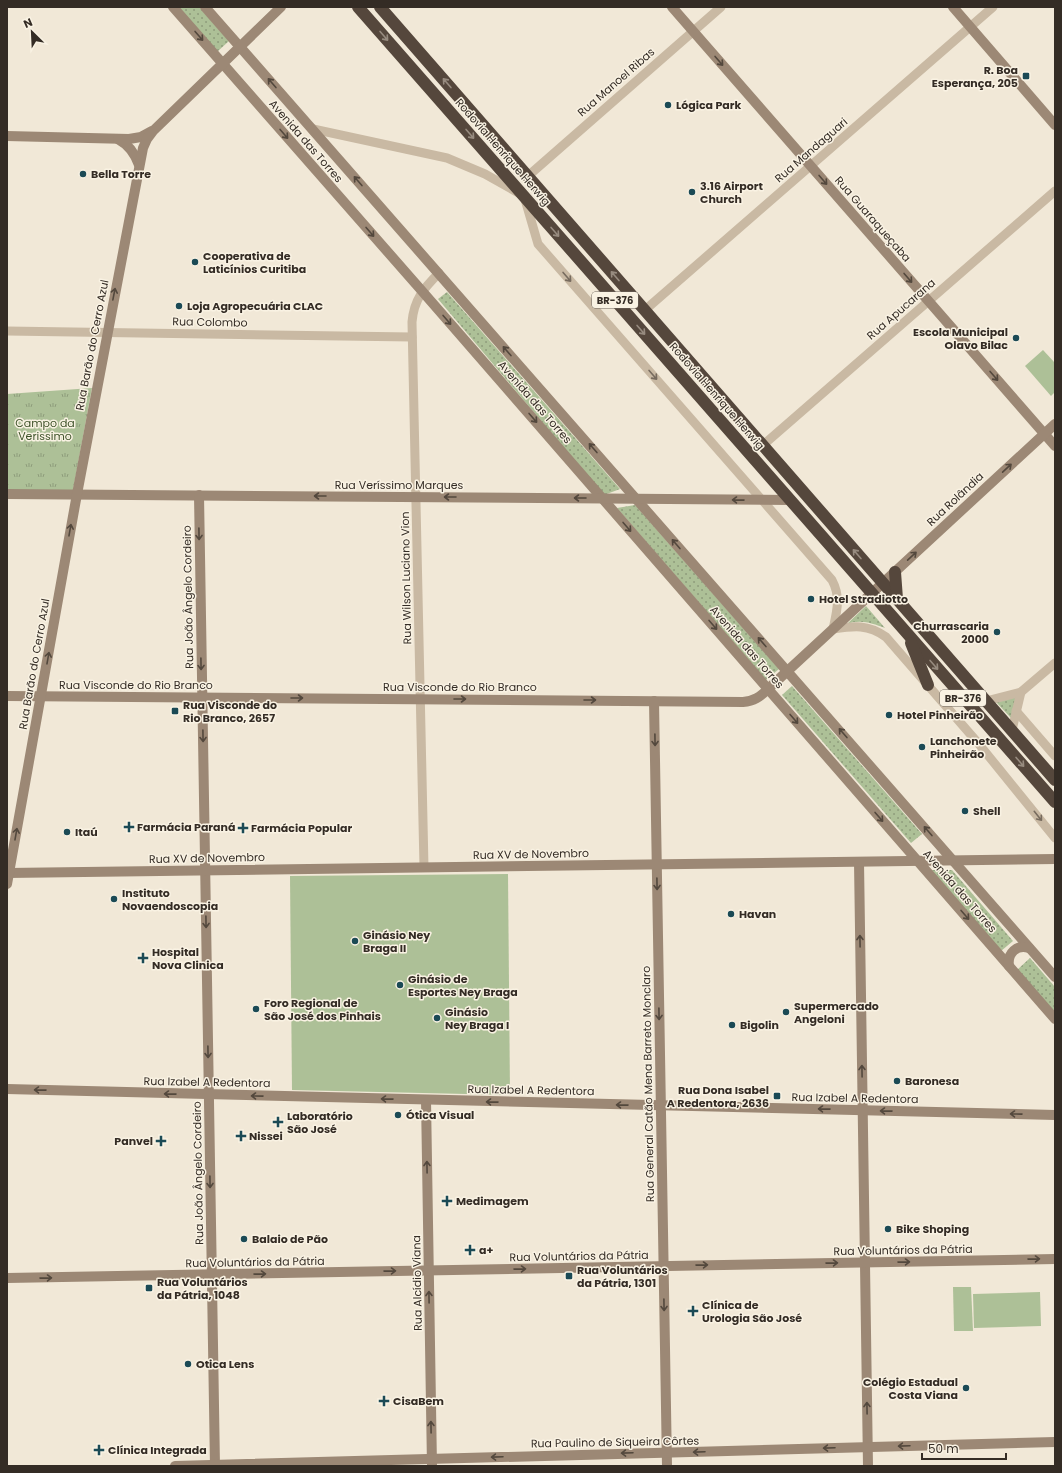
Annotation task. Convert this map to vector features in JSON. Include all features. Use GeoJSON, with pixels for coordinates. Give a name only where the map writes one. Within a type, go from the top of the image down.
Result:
{"type":"FeatureCollection","features":[{"type":"Feature","properties":{"kind":"highway","name":"Rodovia Henrique Herwig"},"geometry":{"type":"LineString","coordinates":[[358,7],[1055,802]]}},
{"type":"Feature","properties":{"kind":"highway","name":"Rodovia Henrique Herwig"},"geometry":{"type":"LineString","coordinates":[[380,7],[1055,780]]}},
{"type":"Feature","properties":{"kind":"highway"},"geometry":{"type":"LineString","coordinates":[[895,572],[897,599]]}},
{"type":"Feature","properties":{"kind":"highway"},"geometry":{"type":"LineString","coordinates":[[908,634],[928,685]]}},
{"type":"Feature","properties":{"kind":"street","name":"Avenida das Torres"},"geometry":{"type":"LineString","coordinates":[[173,7],[1055,1019]]}},
{"type":"Feature","properties":{"kind":"street","name":"Avenida das Torres"},"geometry":{"type":"LineString","coordinates":[[205,7],[1055,977]]}},
{"type":"Feature","properties":{"kind":"street","name":"Rua Barão do Cerro Azul"},"geometry":{"type":"LineString","coordinates":[[7,884],[107,332],[144,145],[156,129],[281,7]]}},
{"type":"Feature","properties":{"kind":"street","name":"Rua Guaraqueçaba"},"geometry":{"type":"LineString","coordinates":[[672,7],[1055,446]]}},
{"type":"Feature","properties":{"kind":"street","name":"Rua Manoel Ribas"},"geometry":{"type":"LineString","coordinates":[[528,176],[721,7]]}},
{"type":"Feature","properties":{"kind":"street"},"geometry":{"type":"LineString","coordinates":[[953,7],[1055,125]]}},
{"type":"Feature","properties":{"kind":"street","name":"Rua Mandaguari"},"geometry":{"type":"LineString","coordinates":[[645,310],[993,7]]}},
{"type":"Feature","properties":{"kind":"street"},"geometry":{"type":"LineString","coordinates":[[7,136],[129,139],[141,137],[156,129]]}},
{"type":"Feature","properties":{"kind":"street"},"geometry":{"type":"LineString","coordinates":[[313,129],[447,158],[484,174],[524,196],[538,244],[832,580],[836,588],[838,601],[833,629],[862,626],[880,632],[886,637],[978,742],[1055,838]]}},
{"type":"Feature","properties":{"kind":"street"},"geometry":{"type":"LineString","coordinates":[[118,139],[130,148],[136,156],[139,165]]}},
{"type":"Feature","properties":{"kind":"street","name":"Rua Apucarana"},"geometry":{"type":"LineString","coordinates":[[763,445],[1055,191]]}},
{"type":"Feature","properties":{"kind":"street"},"geometry":{"type":"LineString","coordinates":[[422,291],[439,273]]}},
{"type":"Feature","properties":{"kind":"street","name":"Rua Wilson Luciano Vion"},"geometry":{"type":"LineString","coordinates":[[422,291],[413,312],[412,337],[424,867]]}},
{"type":"Feature","properties":{"kind":"street","name":"Rua Colombo"},"geometry":{"type":"LineString","coordinates":[[7,331],[412,337]]}},
{"type":"Feature","properties":{"kind":"street","name":"Rua Rolândia"},"geometry":{"type":"LineString","coordinates":[[872,593],[1055,424]]}},
{"type":"Feature","properties":{"kind":"street","name":"Rua Veríssimo Marques"},"geometry":{"type":"LineString","coordinates":[[7,494],[790,500]]}},
{"type":"Feature","properties":{"kind":"street","name":"Rua João Ângelo Cordeiro"},"geometry":{"type":"LineString","coordinates":[[198,495],[215,1465]]}},
{"type":"Feature","properties":{"kind":"street","name":"Rua Visconde do Rio Branco"},"geometry":{"type":"LineString","coordinates":[[7,696],[744,702],[758,698],[872,593]]}},
{"type":"Feature","properties":{"kind":"street"},"geometry":{"type":"LineString","coordinates":[[986,701],[1021,692],[1055,663]]}},
{"type":"Feature","properties":{"kind":"street"},"geometry":{"type":"LineString","coordinates":[[1012,730],[1021,692]]}},
{"type":"Feature","properties":{"kind":"street","name":"Rua General Catão Mena Barreto Monclaro"},"geometry":{"type":"LineString","coordinates":[[654,701],[667,1466]]}},
{"type":"Feature","properties":{"kind":"street"},"geometry":{"type":"LineString","coordinates":[[1016,711],[1055,756]]}},
{"type":"Feature","properties":{"kind":"street","name":"Rua XV de Novembro"},"geometry":{"type":"LineString","coordinates":[[8,873],[1055,859]]}},
{"type":"Feature","properties":{"kind":"street"},"geometry":{"type":"LineString","coordinates":[[858,862],[868,1466]]}},
{"type":"Feature","properties":{"kind":"street"},"geometry":{"type":"LineString","coordinates":[[1009,966],[1009,957],[1014,950],[1021,947],[1029,948]]}},
{"type":"Feature","properties":{"kind":"street","name":"Rua Izabel A Redentora"},"geometry":{"type":"LineString","coordinates":[[7,1089],[1055,1115]]}},
{"type":"Feature","properties":{"kind":"street","name":"Rua Alcídio Viana"},"geometry":{"type":"LineString","coordinates":[[426,1100],[432,1462]]}},
{"type":"Feature","properties":{"kind":"street","name":"Rua Voluntários da Pátria"},"geometry":{"type":"LineString","coordinates":[[7,1278],[1055,1259]]}},
{"type":"Feature","properties":{"kind":"street","name":"Rua Paulino de Siqueira Côrtes"},"geometry":{"type":"LineString","coordinates":[[175,1466],[432,1462],[666,1452],[1055,1442]]}},
{"type":"Feature","properties":{"kind":"green space"},"geometry":{"type":"Polygon","coordinates":[[[178,7],[199,7],[229,41],[217,52],[178,7]]]}},
{"type":"Feature","properties":{"kind":"green space"},"geometry":{"type":"Polygon","coordinates":[[[447,292],[620,489],[604,495],[438,299],[447,292]]]}},
{"type":"Feature","properties":{"kind":"green space"},"geometry":{"type":"Polygon","coordinates":[[[1043,350],[1055,363],[1055,392],[1051,396],[1025,366],[1043,350]]]}},
{"type":"Feature","properties":{"kind":"green space","name":"Campo da Verissimo"},"geometry":{"type":"Polygon","coordinates":[[[92,388],[73,490],[7,490],[7,394],[92,388]]]}},
{"type":"Feature","properties":{"kind":"green space"},"geometry":{"type":"Polygon","coordinates":[[[635,505],[779,669],[766,680],[617,508],[635,505]]]}},
{"type":"Feature","properties":{"kind":"green space"},"geometry":{"type":"Polygon","coordinates":[[[866,606],[885,628],[871,623],[857,622],[847,624],[866,606]]]}},
{"type":"Feature","properties":{"kind":"green space"},"geometry":{"type":"Polygon","coordinates":[[[792,686],[922,834],[911,843],[782,695],[792,686]]]}},
{"type":"Feature","properties":{"kind":"green space"},"geometry":{"type":"Polygon","coordinates":[[[1016,697],[1011,718],[996,702],[1016,697]]]}},
{"type":"Feature","properties":{"kind":"green space"},"geometry":{"type":"Polygon","coordinates":[[[931,870],[952,870],[1013,941],[1001,951],[931,870]]]}},
{"type":"Feature","properties":{"kind":"green space","name":"Ginásio de Esportes Ney Braga"},"geometry":{"type":"Polygon","coordinates":[[[508,874],[510,1095],[292,1090],[290,876],[508,874]]]}},
{"type":"Feature","properties":{"kind":"green space"},"geometry":{"type":"Polygon","coordinates":[[[1030,958],[1055,987],[1055,1014],[1017,970],[1030,958]]]}},
{"type":"Feature","properties":{"kind":"green space"},"geometry":{"type":"Polygon","coordinates":[[[953,1287],[971,1287],[973,1331],[954,1331],[953,1287]]]}},
{"type":"Feature","properties":{"kind":"green space"},"geometry":{"type":"Polygon","coordinates":[[[1040,1292],[1041,1326],[974,1328],[973,1294],[1040,1292]]]}},
{"type":"Feature","properties":{"kind":"place","name":"R. Boa Esperança, 205"},"geometry":{"type":"Point","coordinates":[1026,76]}},
{"type":"Feature","properties":{"kind":"place","name":"Lógica Park"},"geometry":{"type":"Point","coordinates":[668,105]}},
{"type":"Feature","properties":{"kind":"place","name":"Bella Torre"},"geometry":{"type":"Point","coordinates":[83,174]}},
{"type":"Feature","properties":{"kind":"place","name":"3.16 Airport Church"},"geometry":{"type":"Point","coordinates":[692,192]}},
{"type":"Feature","properties":{"kind":"place","name":"Cooperativa de Laticínios Curitiba"},"geometry":{"type":"Point","coordinates":[195,262]}},
{"type":"Feature","properties":{"kind":"place","name":"Loja Agropecuária CLAC"},"geometry":{"type":"Point","coordinates":[179,306]}},
{"type":"Feature","properties":{"kind":"place","name":"Escola Municipal Olavo Bilac"},"geometry":{"type":"Point","coordinates":[1016,338]}},
{"type":"Feature","properties":{"kind":"place","name":"Hotel Stradiotto"},"geometry":{"type":"Point","coordinates":[811,599]}},
{"type":"Feature","properties":{"kind":"place","name":"Churrascaria 2000"},"geometry":{"type":"Point","coordinates":[997,632]}},
{"type":"Feature","properties":{"kind":"place","name":"Rua Visconde do Rio Branco, 2657"},"geometry":{"type":"Point","coordinates":[175,711]}},
{"type":"Feature","properties":{"kind":"place","name":"Hotel Pinheirão"},"geometry":{"type":"Point","coordinates":[889,715]}},
{"type":"Feature","properties":{"kind":"place","name":"Lanchonete Pinheirão"},"geometry":{"type":"Point","coordinates":[922,747]}},
{"type":"Feature","properties":{"kind":"place","name":"Shell"},"geometry":{"type":"Point","coordinates":[965,811]}},
{"type":"Feature","properties":{"kind":"place","name":"Farmácia Paraná"},"geometry":{"type":"Point","coordinates":[129,827]}},
{"type":"Feature","properties":{"kind":"place","name":"Farmácia Popular"},"geometry":{"type":"Point","coordinates":[243,828]}},
{"type":"Feature","properties":{"kind":"place","name":"Itaú"},"geometry":{"type":"Point","coordinates":[67,832]}},
{"type":"Feature","properties":{"kind":"place","name":"Instituto Novaendoscopia"},"geometry":{"type":"Point","coordinates":[114,899]}},
{"type":"Feature","properties":{"kind":"place","name":"Havan"},"geometry":{"type":"Point","coordinates":[731,914]}},
{"type":"Feature","properties":{"kind":"place","name":"Ginásio Ney Braga II"},"geometry":{"type":"Point","coordinates":[355,941]}},
{"type":"Feature","properties":{"kind":"place","name":"Hospital Nova Clinica"},"geometry":{"type":"Point","coordinates":[143,958]}},
{"type":"Feature","properties":{"kind":"place","name":"Ginásio de Esportes Ney Braga"},"geometry":{"type":"Point","coordinates":[400,985]}},
{"type":"Feature","properties":{"kind":"place","name":"Foro Regional de São José dos Pinhais"},"geometry":{"type":"Point","coordinates":[256,1009]}},
{"type":"Feature","properties":{"kind":"place","name":"Supermercado Angeloni"},"geometry":{"type":"Point","coordinates":[786,1012]}},
{"type":"Feature","properties":{"kind":"place","name":"Ginásio Ney Braga I"},"geometry":{"type":"Point","coordinates":[437,1018]}},
{"type":"Feature","properties":{"kind":"place","name":"Bigolin"},"geometry":{"type":"Point","coordinates":[732,1025]}},
{"type":"Feature","properties":{"kind":"place","name":"Baronesa"},"geometry":{"type":"Point","coordinates":[897,1081]}},
{"type":"Feature","properties":{"kind":"place","name":"Rua Dona Isabel A Redentora, 2636"},"geometry":{"type":"Point","coordinates":[777,1096]}},
{"type":"Feature","properties":{"kind":"place","name":"Ótica Visual"},"geometry":{"type":"Point","coordinates":[398,1115]}},
{"type":"Feature","properties":{"kind":"place","name":"Laboratório São José"},"geometry":{"type":"Point","coordinates":[278,1122]}},
{"type":"Feature","properties":{"kind":"place","name":"Nissei"},"geometry":{"type":"Point","coordinates":[241,1136]}},
{"type":"Feature","properties":{"kind":"place","name":"Panvel"},"geometry":{"type":"Point","coordinates":[161,1141]}},
{"type":"Feature","properties":{"kind":"place","name":"Medimagem"},"geometry":{"type":"Point","coordinates":[447,1201]}},
{"type":"Feature","properties":{"kind":"place","name":"Bike Shoping"},"geometry":{"type":"Point","coordinates":[888,1229]}},
{"type":"Feature","properties":{"kind":"place","name":"Balaio de Pão"},"geometry":{"type":"Point","coordinates":[244,1239]}},
{"type":"Feature","properties":{"kind":"place","name":"a+"},"geometry":{"type":"Point","coordinates":[470,1250]}},
{"type":"Feature","properties":{"kind":"place","name":"Rua Voluntários da Pátria, 1301"},"geometry":{"type":"Point","coordinates":[569,1276]}},
{"type":"Feature","properties":{"kind":"place","name":"Rua Voluntários da Pátria, 1048"},"geometry":{"type":"Point","coordinates":[149,1288]}},
{"type":"Feature","properties":{"kind":"place","name":"Clínica de Urologia São José"},"geometry":{"type":"Point","coordinates":[693,1311]}},
{"type":"Feature","properties":{"kind":"place","name":"Otica Lens"},"geometry":{"type":"Point","coordinates":[188,1364]}},
{"type":"Feature","properties":{"kind":"place","name":"Colégio Estadual Costa Viana"},"geometry":{"type":"Point","coordinates":[966,1388]}},
{"type":"Feature","properties":{"kind":"place","name":"CisaBem"},"geometry":{"type":"Point","coordinates":[384,1401]}},
{"type":"Feature","properties":{"kind":"place","name":"Clínica Integrada"},"geometry":{"type":"Point","coordinates":[99,1450]}}]}
